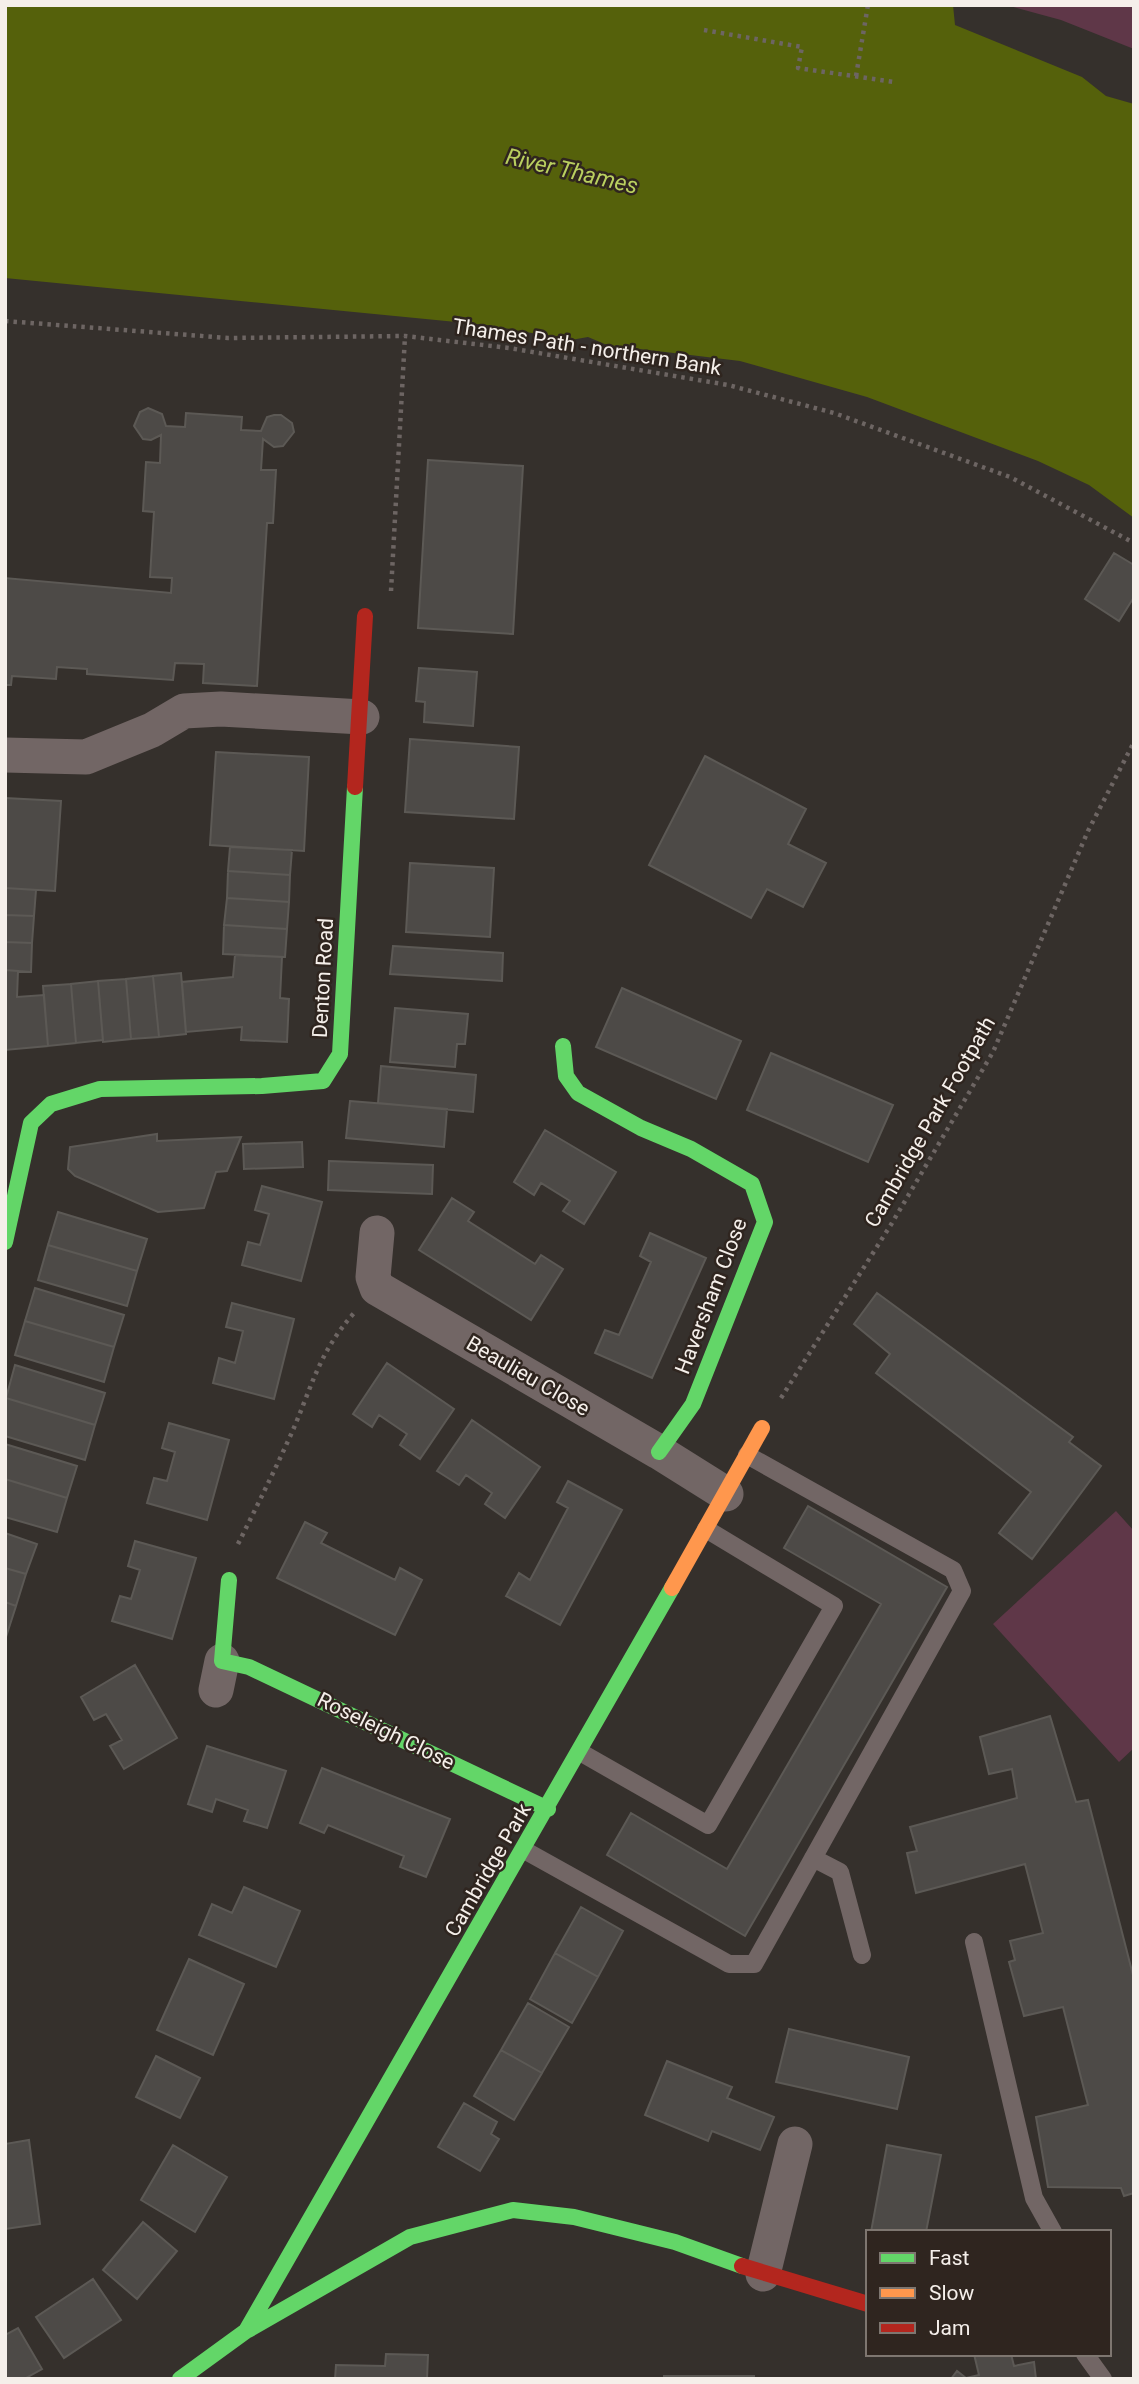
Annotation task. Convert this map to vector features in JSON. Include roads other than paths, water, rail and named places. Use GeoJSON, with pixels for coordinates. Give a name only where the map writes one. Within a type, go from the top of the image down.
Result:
{"type":"FeatureCollection","features":[{"type":"Feature","properties":{"kind":"street","name":"Denton Road"},"geometry":{"type":"LineString","coordinates":[[5,1242],[15,1153],[31,1124],[51,1104],[100,1089],[262,1086],[323,1081],[340,1054],[362,717],[365,616]]}},
{"type":"Feature","properties":{"kind":"street"},"geometry":{"type":"LineString","coordinates":[[5,755],[86,757],[152,730],[184,711],[220,709],[362,717]]}},
{"type":"Feature","properties":{"kind":"street","name":"Haversham Close"},"geometry":{"type":"LineString","coordinates":[[563,1046],[566,1076],[578,1093],[641,1128],[691,1149],[752,1184],[765,1222],[693,1404],[659,1452]]}},
{"type":"Feature","properties":{"kind":"street","name":"Beaulieu Close"},"geometry":{"type":"LineString","coordinates":[[377,1233],[373,1277],[377,1289],[659,1452],[726,1494]]}},
{"type":"Feature","properties":{"kind":"street","name":"Cambridge Park"},"geometry":{"type":"LineString","coordinates":[[246,2331],[548,1809],[762,1428]]}},
{"type":"Feature","properties":{"kind":"street","name":"Roseleigh Close"},"geometry":{"type":"LineString","coordinates":[[229,1580],[219,1675],[250,1667],[548,1809]]}},
{"type":"Feature","properties":{"kind":"street"},"geometry":{"type":"LineString","coordinates":[[763,2274],[795,2144]]}},
{"type":"Feature","properties":{"kind":"street","name":"Cambridge Park"},"geometry":{"type":"LineString","coordinates":[[180,2379],[246,2331],[410,2236],[513,2210],[574,2217],[675,2242],[763,2274],[866,2303]]}},
{"type":"Feature","properties":{"kind":"lane"},"geometry":{"type":"LineString","coordinates":[[524,1850],[729,1964],[754,1964],[962,1591],[953,1570],[747,1455]]}},
{"type":"Feature","properties":{"kind":"lane"},"geometry":{"type":"LineString","coordinates":[[580,1752],[708,1825],[834,1606],[706,1530]]}},
{"type":"Feature","properties":{"kind":"lane"},"geometry":{"type":"LineString","coordinates":[[813,1858],[840,1872],[862,1955]]}},
{"type":"Feature","properties":{"kind":"lane"},"geometry":{"type":"LineString","coordinates":[[974,1942],[1034,2197],[1052,2230]]}},
{"type":"Feature","properties":{"kind":"lane"},"geometry":{"type":"LineString","coordinates":[[1087,2356],[1103,2379]]}},
{"type":"Feature","properties":{"kind":"water","name":"River Thames"},"geometry":{"type":"Polygon","coordinates":[[[5,5],[953,5],[955,25],[1082,77],[1106,96],[1134,104],[1134,518],[1089,485],[1038,461],[867,397],[740,361],[607,345],[588,337],[571,340],[487,325],[5,278],[5,5]]]}}]}
